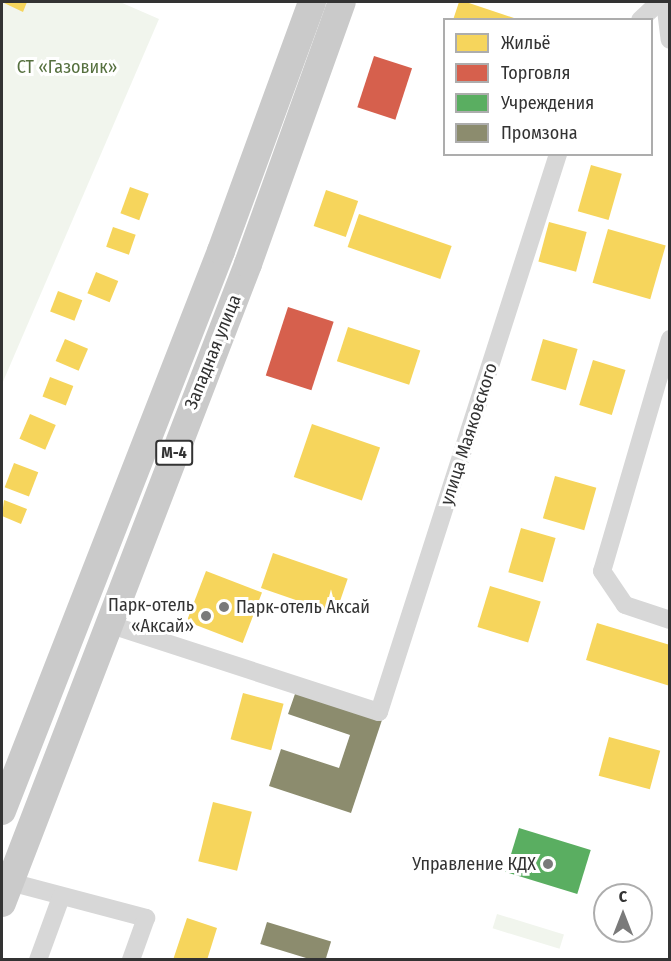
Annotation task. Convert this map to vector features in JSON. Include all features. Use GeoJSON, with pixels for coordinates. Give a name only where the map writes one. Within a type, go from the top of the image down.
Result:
{"type":"FeatureCollection","features":[{"type":"Feature","properties":{"kind":"main road","name":"Западная улица"},"geometry":{"type":"LineString","coordinates":[[2,811],[221,251],[312,2]]}},
{"type":"Feature","properties":{"kind":"main road","name":"Западная улица"},"geometry":{"type":"LineString","coordinates":[[6,892],[248,264],[342,2]]}},
{"type":"Feature","properties":{"kind":"street"},"geometry":{"type":"LineString","coordinates":[[642,18],[659,2]]}},
{"type":"Feature","properties":{"kind":"street"},"geometry":{"type":"LineString","coordinates":[[665,2],[669,40]]}},
{"type":"Feature","properties":{"kind":"street","name":"улица Маяковского"},"geometry":{"type":"LineString","coordinates":[[108,624],[379,712],[557,156]]}},
{"type":"Feature","properties":{"kind":"street"},"geometry":{"type":"LineString","coordinates":[[669,339],[603,571],[625,605],[669,621]]}},
{"type":"Feature","properties":{"kind":"street"},"geometry":{"type":"LineString","coordinates":[[6,892],[62,897],[146,918],[131,960]]}},
{"type":"Feature","properties":{"kind":"street"},"geometry":{"type":"LineString","coordinates":[[38,960],[62,897]]}},
{"type":"Feature","properties":{"kind":"green space","name":"СТ «Газовик»"},"geometry":{"type":"Polygon","coordinates":[[[2,2],[120,2],[159,19],[2,384],[2,2]]]}},
{"type":"Feature","properties":{"kind":"green space"},"geometry":{"type":"Polygon","coordinates":[[[497,914],[564,934],[560,949],[493,928],[497,914]]]}},
{"type":"Feature","properties":{"kind":"building: Жильё"},"geometry":{"type":"Polygon","coordinates":[[[2,2],[27,2],[23,12],[2,2]]]}},
{"type":"Feature","properties":{"kind":"building: Жильё"},"geometry":{"type":"Polygon","coordinates":[[[459,2],[466,2],[514,18],[454,18],[459,2]]]}},
{"type":"Feature","properties":{"kind":"building: Жильё"},"geometry":{"type":"Polygon","coordinates":[[[591,165],[622,174],[609,220],[578,211],[591,165]]]}},
{"type":"Feature","properties":{"kind":"building: Жильё"},"geometry":{"type":"Polygon","coordinates":[[[130,187],[149,194],[139,220],[120,213],[130,187]]]}},
{"type":"Feature","properties":{"kind":"building: Жильё"},"geometry":{"type":"Polygon","coordinates":[[[326,190],[358,201],[346,237],[314,226],[326,190]]]}},
{"type":"Feature","properties":{"kind":"building: Жильё"},"geometry":{"type":"Polygon","coordinates":[[[359,214],[452,246],[440,279],[348,247],[359,214]]]}},
{"type":"Feature","properties":{"kind":"building: Жильё"},"geometry":{"type":"Polygon","coordinates":[[[549,222],[587,232],[576,272],[538,262],[549,222]]]}},
{"type":"Feature","properties":{"kind":"building: Жильё"},"geometry":{"type":"Polygon","coordinates":[[[113,227],[136,235],[129,255],[106,247],[113,227]]]}},
{"type":"Feature","properties":{"kind":"building: Жильё"},"geometry":{"type":"Polygon","coordinates":[[[608,229],[666,246],[650,299],[593,283],[608,229]]]}},
{"type":"Feature","properties":{"kind":"building: Жильё"},"geometry":{"type":"Polygon","coordinates":[[[96,272],[118,281],[110,302],[87,293],[96,272]]]}},
{"type":"Feature","properties":{"kind":"building: Жильё"},"geometry":{"type":"Polygon","coordinates":[[[58,291],[82,300],[74,321],[50,312],[58,291]]]}},
{"type":"Feature","properties":{"kind":"building: Жильё"},"geometry":{"type":"Polygon","coordinates":[[[348,327],[420,350],[409,385],[337,361],[348,327]]]}},
{"type":"Feature","properties":{"kind":"building: Жильё"},"geometry":{"type":"Polygon","coordinates":[[[65,339],[88,349],[79,371],[56,361],[65,339]]]}},
{"type":"Feature","properties":{"kind":"building: Жильё"},"geometry":{"type":"Polygon","coordinates":[[[543,339],[578,349],[566,390],[531,380],[543,339]]]}},
{"type":"Feature","properties":{"kind":"building: Жильё"},"geometry":{"type":"Polygon","coordinates":[[[593,360],[626,370],[612,415],[579,405],[593,360]]]}},
{"type":"Feature","properties":{"kind":"building: Жильё"},"geometry":{"type":"Polygon","coordinates":[[[50,377],[73,386],[66,406],[42,397],[50,377]]]}},
{"type":"Feature","properties":{"kind":"building: Жильё"},"geometry":{"type":"Polygon","coordinates":[[[30,414],[56,425],[45,450],[19,439],[30,414]]]}},
{"type":"Feature","properties":{"kind":"building: Жильё"},"geometry":{"type":"Polygon","coordinates":[[[312,424],[380,447],[362,500],[294,477],[312,424]]]}},
{"type":"Feature","properties":{"kind":"building: Жильё"},"geometry":{"type":"Polygon","coordinates":[[[14,463],[38,472],[29,497],[5,487],[14,463]]]}},
{"type":"Feature","properties":{"kind":"building: Жильё"},"geometry":{"type":"Polygon","coordinates":[[[555,476],[596,488],[584,530],[543,518],[555,476]]]}},
{"type":"Feature","properties":{"kind":"building: Жильё"},"geometry":{"type":"Polygon","coordinates":[[[4,500],[27,509],[21,524],[2,516],[4,500]]]}},
{"type":"Feature","properties":{"kind":"building: Жильё"},"geometry":{"type":"Polygon","coordinates":[[[521,528],[556,538],[543,582],[508,572],[521,528]]]}},
{"type":"Feature","properties":{"kind":"building: Жильё"},"geometry":{"type":"Polygon","coordinates":[[[273,553],[348,579],[336,614],[261,588],[273,553]]]}},
{"type":"Feature","properties":{"kind":"building: Жильё","name":"Парк-отель Аксай"},"geometry":{"type":"Polygon","coordinates":[[[206,571],[262,593],[243,643],[187,621],[206,571]]]}},
{"type":"Feature","properties":{"kind":"building: Жильё"},"geometry":{"type":"Polygon","coordinates":[[[490,586],[541,601],[528,643],[477,627],[490,586]]]}},
{"type":"Feature","properties":{"kind":"building: Жильё"},"geometry":{"type":"Polygon","coordinates":[[[597,623],[670,645],[670,686],[586,660],[597,623]]]}},
{"type":"Feature","properties":{"kind":"building: Жильё"},"geometry":{"type":"Polygon","coordinates":[[[243,693],[284,704],[271,750],[231,739],[243,693]]]}},
{"type":"Feature","properties":{"kind":"building: Жильё"},"geometry":{"type":"Polygon","coordinates":[[[609,737],[660,751],[650,789],[599,776],[609,737]]]}},
{"type":"Feature","properties":{"kind":"building: Жильё"},"geometry":{"type":"Polygon","coordinates":[[[213,802],[252,812],[237,871],[198,861],[213,802]]]}},
{"type":"Feature","properties":{"kind":"building: Жильё"},"geometry":{"type":"Polygon","coordinates":[[[187,918],[217,928],[207,960],[173,960],[187,918]]]}},
{"type":"Feature","properties":{"kind":"building: Торговля"},"geometry":{"type":"Polygon","coordinates":[[[374,56],[412,68],[395,120],[357,107],[374,56]]]}},
{"type":"Feature","properties":{"kind":"building: Торговля"},"geometry":{"type":"Polygon","coordinates":[[[288,307],[334,322],[311,390],[266,375],[288,307]]]}},
{"type":"Feature","properties":{"kind":"building: Учреждения"},"geometry":{"type":"Polygon","coordinates":[[[519,828],[591,850],[577,894],[506,872],[519,828]]]}},
{"type":"Feature","properties":{"kind":"building: Промзона"},"geometry":{"type":"Polygon","coordinates":[[[296,691],[382,720],[351,813],[269,786],[281,749],[339,768],[350,735],[288,714],[296,691]]]}},
{"type":"Feature","properties":{"kind":"building: Промзона"},"geometry":{"type":"Polygon","coordinates":[[[267,922],[331,942],[325,960],[313,960],[260,944],[267,922]]]}},
{"type":"Feature","properties":{"kind":"place","name":"Парк-отель Аксай"},"geometry":{"type":"Point","coordinates":[224,607]}},
{"type":"Feature","properties":{"kind":"place","name":"Парк-отель «Аксай»"},"geometry":{"type":"Point","coordinates":[206,616]}},
{"type":"Feature","properties":{"kind":"place","name":"Управление КДХ"},"geometry":{"type":"Point","coordinates":[548,864]}}]}
